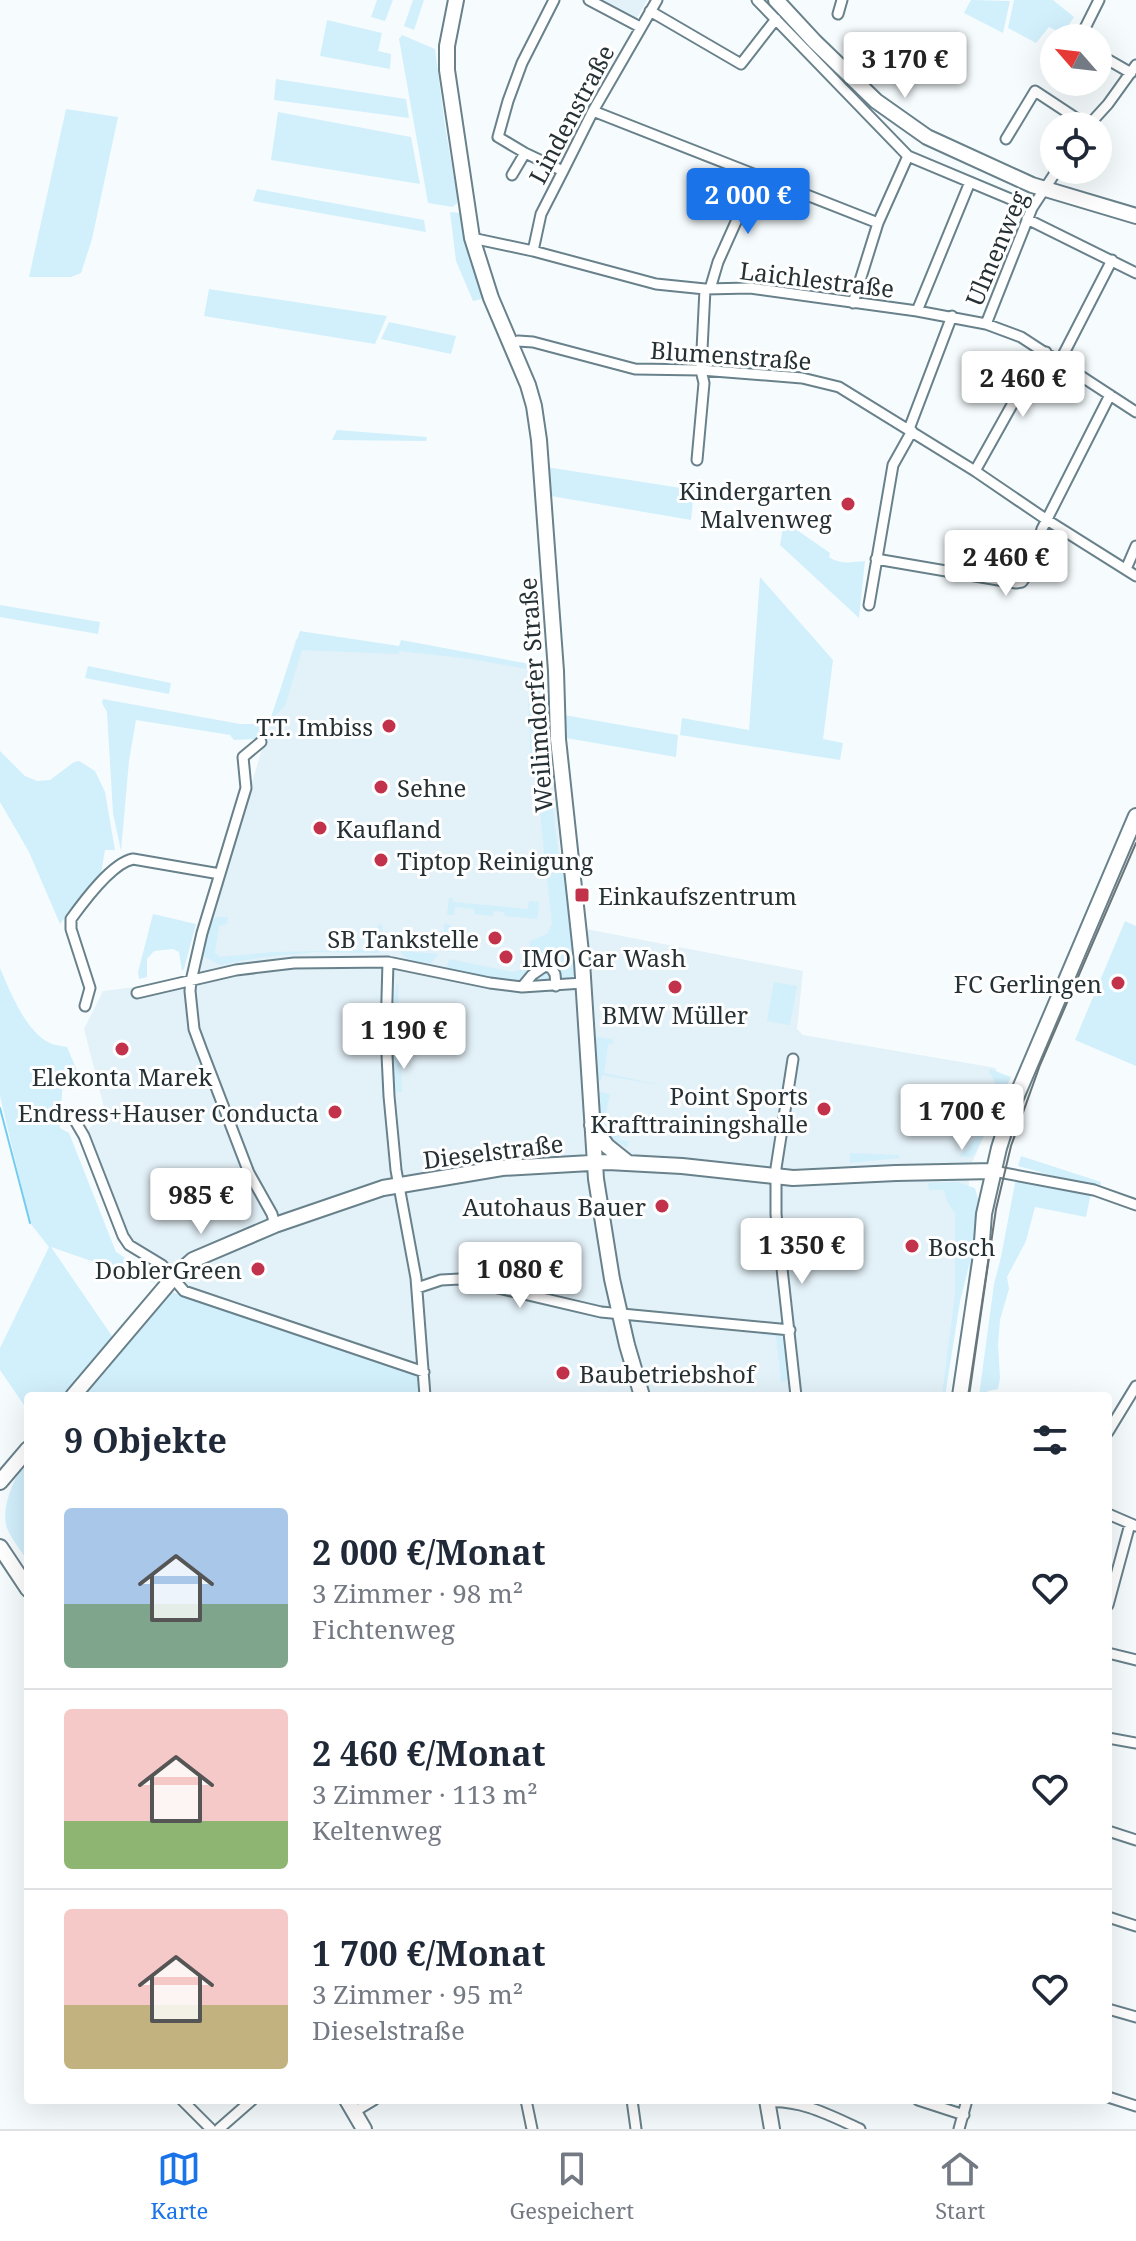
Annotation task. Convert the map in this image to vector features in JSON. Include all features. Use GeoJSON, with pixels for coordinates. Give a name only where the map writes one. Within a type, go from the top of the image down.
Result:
{"type":"FeatureCollection","features":[{"type":"Feature","properties":{"kind":"main road","name":"Weilimdorfer Straße"},"geometry":{"type":"LineString","coordinates":[[456,0],[447,46],[447,70],[472,238],[481,271],[534,406],[539,440],[558,739],[583,983],[594,1162],[620,1313],[641,1392]]}},
{"type":"Feature","properties":{"kind":"main road"},"geometry":{"type":"LineString","coordinates":[[776,0],[835,62],[900,120],[939,143],[1043,189],[1136,216]]}},
{"type":"Feature","properties":{"kind":"main road"},"geometry":{"type":"LineString","coordinates":[[961,1392],[984,1214],[1012,1107],[1136,816]]}},
{"type":"Feature","properties":{"kind":"main road"},"geometry":{"type":"LineString","coordinates":[[592,1125],[607,1146],[627,1162]]}},
{"type":"Feature","properties":{"kind":"main road","name":"Dieselstraße"},"geometry":{"type":"LineString","coordinates":[[76,1392],[173,1278],[193,1260],[275,1225],[383,1188],[502,1168],[594,1162],[627,1162],[776,1177],[993,1171]]}},
{"type":"Feature","properties":{"kind":"main road"},"geometry":{"type":"LineString","coordinates":[[0,1482],[24,1454]]}},
{"type":"Feature","properties":{"kind":"main road"},"geometry":{"type":"LineString","coordinates":[[0,1547],[24,1583]]}},
{"type":"Feature","properties":{"kind":"main road"},"geometry":{"type":"LineString","coordinates":[[768,2104],[772,2129]]}},
{"type":"Feature","properties":{"kind":"main road"},"geometry":{"type":"LineString","coordinates":[[351,2106],[364,2129]]}},
{"type":"Feature","properties":{"kind":"street"},"geometry":{"type":"LineString","coordinates":[[554,0],[522,63],[498,137],[563,171]]}},
{"type":"Feature","properties":{"kind":"street"},"geometry":{"type":"LineString","coordinates":[[589,0],[640,27]]}},
{"type":"Feature","properties":{"kind":"street","name":"Lindenstraße"},"geometry":{"type":"LineString","coordinates":[[533,251],[541,214],[593,111],[657,0]]}},
{"type":"Feature","properties":{"kind":"street"},"geometry":{"type":"LineString","coordinates":[[757,0],[908,156],[1032,208]]}},
{"type":"Feature","properties":{"kind":"street"},"geometry":{"type":"LineString","coordinates":[[838,14],[842,0]]}},
{"type":"Feature","properties":{"kind":"street"},"geometry":{"type":"LineString","coordinates":[[1087,24],[1099,0]]}},
{"type":"Feature","properties":{"kind":"street"},"geometry":{"type":"LineString","coordinates":[[650,11],[741,64],[776,19]]}},
{"type":"Feature","properties":{"kind":"street"},"geometry":{"type":"LineString","coordinates":[[1099,112],[1134,69],[1112,60]]}},
{"type":"Feature","properties":{"kind":"street"},"geometry":{"type":"LineString","coordinates":[[1006,139],[1035,91],[1067,112]]}},
{"type":"Feature","properties":{"kind":"street"},"geometry":{"type":"LineString","coordinates":[[593,111],[878,223]]}},
{"type":"Feature","properties":{"kind":"street"},"geometry":{"type":"LineString","coordinates":[[512,175],[525,153]]}},
{"type":"Feature","properties":{"kind":"street"},"geometry":{"type":"LineString","coordinates":[[853,303],[878,223],[908,156]]}},
{"type":"Feature","properties":{"kind":"street"},"geometry":{"type":"LineString","coordinates":[[697,460],[708,289],[757,175]]}},
{"type":"Feature","properties":{"kind":"street"},"geometry":{"type":"LineString","coordinates":[[917,311],[970,182]]}},
{"type":"Feature","properties":{"kind":"street","name":"Ulmenweg"},"geometry":{"type":"LineString","coordinates":[[986,324],[1027,219],[1047,184]]}},
{"type":"Feature","properties":{"kind":"street"},"geometry":{"type":"LineString","coordinates":[[1027,219],[1136,273]]}},
{"type":"Feature","properties":{"kind":"street","name":"Laichlestraße"},"geometry":{"type":"LineString","coordinates":[[472,238],[656,284],[708,289],[750,288],[952,316],[986,324],[1021,337],[1134,408]]}},
{"type":"Feature","properties":{"kind":"street"},"geometry":{"type":"LineString","coordinates":[[1060,361],[1112,260]]}},
{"type":"Feature","properties":{"kind":"street"},"geometry":{"type":"LineString","coordinates":[[869,605],[893,465],[910,430],[952,316]]}},
{"type":"Feature","properties":{"kind":"street","name":"Blumenstraße"},"geometry":{"type":"LineString","coordinates":[[511,344],[533,342],[635,369],[701,370],[821,381],[839,387],[1136,576]]}},
{"type":"Feature","properties":{"kind":"street"},"geometry":{"type":"LineString","coordinates":[[975,471],[1046,352]]}},
{"type":"Feature","properties":{"kind":"street"},"geometry":{"type":"LineString","coordinates":[[876,559],[1022,582],[1047,520],[1110,395]]}},
{"type":"Feature","properties":{"kind":"street"},"geometry":{"type":"LineString","coordinates":[[1126,569],[1136,546]]}},
{"type":"Feature","properties":{"kind":"street"},"geometry":{"type":"LineString","coordinates":[[261,742],[243,757],[246,788],[195,957],[191,981],[197,1039],[233,1136],[275,1225]]}},
{"type":"Feature","properties":{"kind":"street"},"geometry":{"type":"LineString","coordinates":[[85,1006],[90,988],[71,929],[71,919],[114,867],[133,859],[220,874]]}},
{"type":"Feature","properties":{"kind":"street"},"geometry":{"type":"LineString","coordinates":[[137,993],[236,970],[294,963],[388,962],[522,987],[583,983]]}},
{"type":"Feature","properties":{"kind":"street"},"geometry":{"type":"LineString","coordinates":[[388,962],[387,1065],[395,1158],[417,1288],[425,1392]]}},
{"type":"Feature","properties":{"kind":"street"},"geometry":{"type":"LineString","coordinates":[[522,987],[545,966],[555,974],[556,986]]}},
{"type":"Feature","properties":{"kind":"street"},"geometry":{"type":"LineString","coordinates":[[793,1059],[776,1177],[776,1214],[796,1392]]}},
{"type":"Feature","properties":{"kind":"street"},"geometry":{"type":"LineString","coordinates":[[74,1119],[84,1136],[123,1236],[129,1245],[162,1265],[184,1291],[424,1372]]}},
{"type":"Feature","properties":{"kind":"street"},"geometry":{"type":"LineString","coordinates":[[993,1171],[1094,1190],[1136,1205]]}},
{"type":"Feature","properties":{"kind":"street"},"geometry":{"type":"LineString","coordinates":[[417,1288],[441,1280],[460,1279],[601,1312],[790,1330]]}},
{"type":"Feature","properties":{"kind":"street"},"geometry":{"type":"LineString","coordinates":[[1112,1425],[1136,1386]]}},
{"type":"Feature","properties":{"kind":"street"},"geometry":{"type":"LineString","coordinates":[[1112,1516],[1133,1525],[1112,1592]]}},
{"type":"Feature","properties":{"kind":"street"},"geometry":{"type":"LineString","coordinates":[[1112,1654],[1136,1660]]}},
{"type":"Feature","properties":{"kind":"street"},"geometry":{"type":"LineString","coordinates":[[1112,1739],[1136,1743]]}},
{"type":"Feature","properties":{"kind":"street"},"geometry":{"type":"LineString","coordinates":[[1112,1832],[1136,1840]]}},
{"type":"Feature","properties":{"kind":"street"},"geometry":{"type":"LineString","coordinates":[[1112,1918],[1136,1926]]}},
{"type":"Feature","properties":{"kind":"street"},"geometry":{"type":"LineString","coordinates":[[1112,2010],[1136,2017]]}},
{"type":"Feature","properties":{"kind":"street"},"geometry":{"type":"LineString","coordinates":[[1112,2098],[1136,2106]]}},
{"type":"Feature","properties":{"kind":"street"},"geometry":{"type":"LineString","coordinates":[[186,2104],[211,2129]]}},
{"type":"Feature","properties":{"kind":"street"},"geometry":{"type":"LineString","coordinates":[[219,2129],[247,2104]]}},
{"type":"Feature","properties":{"kind":"street"},"geometry":{"type":"LineString","coordinates":[[527,2104],[532,2129]]}},
{"type":"Feature","properties":{"kind":"street"},"geometry":{"type":"LineString","coordinates":[[633,2104],[636,2129]]}},
{"type":"Feature","properties":{"kind":"street"},"geometry":{"type":"LineString","coordinates":[[800,2104],[860,2129]]}},
{"type":"Feature","properties":{"kind":"street"},"geometry":{"type":"LineString","coordinates":[[930,2104],[964,2115]]}},
{"type":"Feature","properties":{"kind":"street"},"geometry":{"type":"LineString","coordinates":[[959,2129],[966,2104]]}},
{"type":"Feature","properties":{"kind":"shaded area"},"geometry":{"type":"Polygon","coordinates":[[[377,0],[393,0],[385,21],[371,17],[377,0]]]}},
{"type":"Feature","properties":{"kind":"shaded area"},"geometry":{"type":"Polygon","coordinates":[[[413,0],[424,0],[414,30],[404,26],[413,0]]]}},
{"type":"Feature","properties":{"kind":"shaded area"},"geometry":{"type":"Polygon","coordinates":[[[599,0],[647,0],[637,18],[599,0]]]}},
{"type":"Feature","properties":{"kind":"shaded area"},"geometry":{"type":"Polygon","coordinates":[[[971,0],[1010,1],[1003,33],[964,13],[971,0]]]}},
{"type":"Feature","properties":{"kind":"shaded area"},"geometry":{"type":"Polygon","coordinates":[[[1014,0],[1053,0],[1074,17],[1069,24],[1040,24],[1040,38],[1036,43],[1008,28],[1014,0]]]}},
{"type":"Feature","properties":{"kind":"shaded area"},"geometry":{"type":"Polygon","coordinates":[[[327,20],[382,33],[378,51],[391,54],[390,69],[320,56],[327,20]]]}},
{"type":"Feature","properties":{"kind":"shaded area"},"geometry":{"type":"Polygon","coordinates":[[[402,35],[435,49],[457,196],[453,207],[428,203],[399,39],[402,35]]]}},
{"type":"Feature","properties":{"kind":"shaded area"},"geometry":{"type":"Polygon","coordinates":[[[276,79],[406,99],[409,118],[274,100],[276,79]]]}},
{"type":"Feature","properties":{"kind":"shaded area"},"geometry":{"type":"Polygon","coordinates":[[[66,109],[118,117],[92,239],[81,273],[71,277],[29,277],[66,109]]]}},
{"type":"Feature","properties":{"kind":"shaded area"},"geometry":{"type":"Polygon","coordinates":[[[278,112],[411,137],[420,184],[271,160],[278,112]]]}},
{"type":"Feature","properties":{"kind":"shaded area"},"geometry":{"type":"Polygon","coordinates":[[[257,189],[424,220],[426,232],[253,201],[257,189]]]}},
{"type":"Feature","properties":{"kind":"shaded area"},"geometry":{"type":"Polygon","coordinates":[[[450,212],[462,213],[486,298],[473,301],[456,261],[450,212]]]}},
{"type":"Feature","properties":{"kind":"shaded area"},"geometry":{"type":"Polygon","coordinates":[[[209,289],[387,316],[375,344],[204,316],[209,289]]]}},
{"type":"Feature","properties":{"kind":"shaded area"},"geometry":{"type":"Polygon","coordinates":[[[389,322],[456,336],[451,354],[381,339],[389,322]]]}},
{"type":"Feature","properties":{"kind":"shaded area"},"geometry":{"type":"Polygon","coordinates":[[[337,430],[427,437],[426,441],[332,440],[337,430]]]}},
{"type":"Feature","properties":{"kind":"shaded area"},"geometry":{"type":"Polygon","coordinates":[[[546,467],[694,490],[691,520],[551,496],[546,467]]]}},
{"type":"Feature","properties":{"kind":"shaded area"},"geometry":{"type":"Polygon","coordinates":[[[784,521],[830,553],[829,557],[833,560],[865,561],[859,618],[780,545],[784,521]]]}},
{"type":"Feature","properties":{"kind":"shaded area"},"geometry":{"type":"Polygon","coordinates":[[[760,577],[833,660],[823,739],[843,743],[840,760],[680,735],[682,718],[749,730],[760,577]]]}},
{"type":"Feature","properties":{"kind":"shaded area"},"geometry":{"type":"Polygon","coordinates":[[[0,605],[100,622],[98,634],[0,617],[0,605]]]}},
{"type":"Feature","properties":{"kind":"shaded area"},"geometry":{"type":"Polygon","coordinates":[[[300,631],[399,646],[401,640],[530,664],[544,670],[550,771],[544,776],[531,772],[527,669],[399,651],[398,654],[302,650],[285,706],[270,720],[300,631]]]}},
{"type":"Feature","properties":{"kind":"shaded area"},"geometry":{"type":"Polygon","coordinates":[[[296,639],[459,652],[545,669],[571,984],[583,982],[575,929],[803,971],[797,1029],[803,1035],[996,1068],[999,1103],[971,1165],[945,1392],[414,1392],[299,1335],[184,1294],[128,1238],[88,1131],[104,1107],[84,1029],[103,991],[191,980],[296,639]]]}},
{"type":"Feature","properties":{"kind":"shaded area"},"geometry":{"type":"Polygon","coordinates":[[[88,666],[171,683],[169,694],[85,678],[88,666]]]}},
{"type":"Feature","properties":{"kind":"shaded area"},"geometry":{"type":"Polygon","coordinates":[[[103,699],[240,724],[263,724],[258,739],[234,740],[230,735],[136,720],[121,851],[113,813],[107,712],[103,699]]]}},
{"type":"Feature","properties":{"kind":"shaded area"},"geometry":{"type":"Polygon","coordinates":[[[564,715],[678,735],[676,757],[566,738],[564,715]]]}},
{"type":"Feature","properties":{"kind":"shaded area"},"geometry":{"type":"Polygon","coordinates":[[[0,751],[25,776],[37,781],[50,780],[79,761],[95,771],[105,792],[115,850],[105,850],[101,874],[60,924],[29,852],[0,802],[0,751]]]}},
{"type":"Feature","properties":{"kind":"shaded area"},"geometry":{"type":"Polygon","coordinates":[[[553,808],[559,859],[566,862],[580,946],[574,976],[556,986],[522,987],[445,973],[449,959],[513,972],[523,969],[528,959],[530,941],[547,934],[552,924],[540,812],[553,808]]]}},
{"type":"Feature","properties":{"kind":"shaded area"},"geometry":{"type":"Polygon","coordinates":[[[449,898],[453,898],[453,902],[528,909],[529,901],[539,902],[537,919],[505,916],[504,912],[494,911],[493,916],[474,914],[474,909],[455,907],[454,915],[447,915],[449,898]]]}},
{"type":"Feature","properties":{"kind":"shaded area"},"geometry":{"type":"Polygon","coordinates":[[[153,914],[196,924],[182,971],[179,952],[173,949],[154,951],[147,959],[147,977],[139,979],[138,972],[153,914]]]}},
{"type":"Feature","properties":{"kind":"shaded area"},"geometry":{"type":"Polygon","coordinates":[[[216,917],[228,917],[227,924],[219,926],[215,952],[220,957],[274,952],[369,950],[372,931],[377,931],[378,924],[383,926],[379,953],[315,952],[220,965],[201,955],[211,923],[216,917]]]}},
{"type":"Feature","properties":{"kind":"shaded area","name":"FC Gerlingen"},"geometry":{"type":"Polygon","coordinates":[[[1125,921],[1136,926],[1136,1066],[1075,1040],[1125,921]]]}},
{"type":"Feature","properties":{"kind":"shaded area"},"geometry":{"type":"Polygon","coordinates":[[[446,923],[464,933],[457,934],[455,952],[443,951],[446,923]]]}},
{"type":"Feature","properties":{"kind":"shaded area"},"geometry":{"type":"Polygon","coordinates":[[[396,936],[401,937],[403,951],[438,954],[431,963],[406,958],[399,950],[396,936]]]}},
{"type":"Feature","properties":{"kind":"shaded area"},"geometry":{"type":"Polygon","coordinates":[[[0,968],[32,1029],[48,1042],[67,1047],[78,1073],[63,1079],[60,1128],[69,1133],[116,1252],[157,1278],[155,1283],[51,1247],[114,1339],[68,1392],[24,1392],[24,1405],[0,1370],[0,1348],[49,1247],[30,1223],[0,1096],[0,968]]]}},
{"type":"Feature","properties":{"kind":"shaded area"},"geometry":{"type":"Polygon","coordinates":[[[774,982],[797,986],[790,1025],[767,1021],[774,982]]]}},
{"type":"Feature","properties":{"kind":"shaded area"},"geometry":{"type":"Polygon","coordinates":[[[397,984],[402,1092],[396,1092],[393,1052],[392,1023],[397,984]]]}},
{"type":"Feature","properties":{"kind":"shaded area"},"geometry":{"type":"Polygon","coordinates":[[[596,1037],[612,1039],[614,1043],[608,1044],[604,1073],[665,1086],[602,1075],[601,1081],[597,1080],[596,1037]]]}},
{"type":"Feature","properties":{"kind":"shaded area"},"geometry":{"type":"Polygon","coordinates":[[[990,1069],[1011,1077],[975,1153],[971,1157],[959,1156],[989,1117],[996,1093],[990,1069]]]}},
{"type":"Feature","properties":{"kind":"shaded area"},"geometry":{"type":"Polygon","coordinates":[[[599,1092],[610,1094],[605,1118],[615,1122],[614,1132],[620,1134],[619,1140],[629,1141],[627,1147],[609,1138],[601,1119],[599,1092]]]}},
{"type":"Feature","properties":{"kind":"shaded area"},"geometry":{"type":"Polygon","coordinates":[[[850,1153],[899,1155],[899,1158],[850,1163],[850,1153]]]}},
{"type":"Feature","properties":{"kind":"shaded area"},"geometry":{"type":"Polygon","coordinates":[[[1021,1156],[1101,1182],[1100,1189],[1018,1166],[1021,1156]]]}},
{"type":"Feature","properties":{"kind":"shaded area"},"geometry":{"type":"Polygon","coordinates":[[[1016,1178],[1091,1193],[1086,1217],[1035,1207],[1026,1241],[1007,1277],[1009,1289],[1000,1320],[998,1344],[998,1389],[980,1392],[994,1284],[1016,1178]]]}},
{"type":"Feature","properties":{"kind":"shaded area"},"geometry":{"type":"Polygon","coordinates":[[[957,1182],[975,1188],[978,1199],[974,1258],[956,1392],[952,1392],[964,1323],[970,1261],[946,1392],[943,1392],[955,1294],[955,1213],[944,1190],[929,1190],[928,1183],[957,1182]]]}},
{"type":"Feature","properties":{"kind":"shaded area"},"geometry":{"type":"Polygon","coordinates":[[[172,1292],[422,1377],[422,1392],[86,1392],[160,1299],[172,1292]]]}},
{"type":"Feature","properties":{"kind":"shaded area"},"geometry":{"type":"Polygon","coordinates":[[[763,1330],[774,1331],[784,1339],[788,1379],[784,1382],[781,1382],[776,1336],[762,1335],[763,1330]]]}},
{"type":"Feature","properties":{"kind":"shaded area"},"geometry":{"type":"Polygon","coordinates":[[[24,1464],[24,1555],[11,1537],[5,1520],[10,1491],[24,1464]]]}},
{"type":"Feature","properties":{"kind":"waterway"},"geometry":{"type":"LineString","coordinates":[[0,1108],[30,1223]]}},
{"type":"Feature","properties":{"kind":"tram line"},"geometry":{"type":"LineString","coordinates":[[970,1392],[996,1209],[1011,1146],[1040,1065],[1136,843]]}},
{"type":"Feature","properties":{"kind":"place","name":"Kindergarten Malvenweg"},"geometry":{"type":"Point","coordinates":[848,504]}},
{"type":"Feature","properties":{"kind":"place","name":"T.T. Imbiss"},"geometry":{"type":"Point","coordinates":[389,726]}},
{"type":"Feature","properties":{"kind":"place","name":"Sehne"},"geometry":{"type":"Point","coordinates":[381,787]}},
{"type":"Feature","properties":{"kind":"place","name":"Kaufland"},"geometry":{"type":"Point","coordinates":[320,828]}},
{"type":"Feature","properties":{"kind":"place","name":"Tiptop Reinigung"},"geometry":{"type":"Point","coordinates":[381,860]}},
{"type":"Feature","properties":{"kind":"place","name":"Einkaufszentrum"},"geometry":{"type":"Point","coordinates":[582,895]}},
{"type":"Feature","properties":{"kind":"place","name":"SB Tankstelle"},"geometry":{"type":"Point","coordinates":[495,938]}},
{"type":"Feature","properties":{"kind":"place","name":"IMO Car Wash"},"geometry":{"type":"Point","coordinates":[506,957]}},
{"type":"Feature","properties":{"kind":"place","name":"FC Gerlingen"},"geometry":{"type":"Point","coordinates":[1118,983]}},
{"type":"Feature","properties":{"kind":"place","name":"BMW Müller"},"geometry":{"type":"Point","coordinates":[675,987]}},
{"type":"Feature","properties":{"kind":"place","name":"Elekonta Marek"},"geometry":{"type":"Point","coordinates":[122,1049]}},
{"type":"Feature","properties":{"kind":"place","name":"Point Sports Krafttrainingshalle"},"geometry":{"type":"Point","coordinates":[824,1109]}},
{"type":"Feature","properties":{"kind":"place","name":"Endress+Hauser Conducta"},"geometry":{"type":"Point","coordinates":[335,1112]}},
{"type":"Feature","properties":{"kind":"place","name":"Autohaus Bauer"},"geometry":{"type":"Point","coordinates":[662,1206]}},
{"type":"Feature","properties":{"kind":"place","name":"Bosch"},"geometry":{"type":"Point","coordinates":[912,1246]}},
{"type":"Feature","properties":{"kind":"place","name":"DoblerGreen"},"geometry":{"type":"Point","coordinates":[258,1269]}},
{"type":"Feature","properties":{"kind":"place","name":"Baubetriebshof"},"geometry":{"type":"Point","coordinates":[563,1373]}}]}
